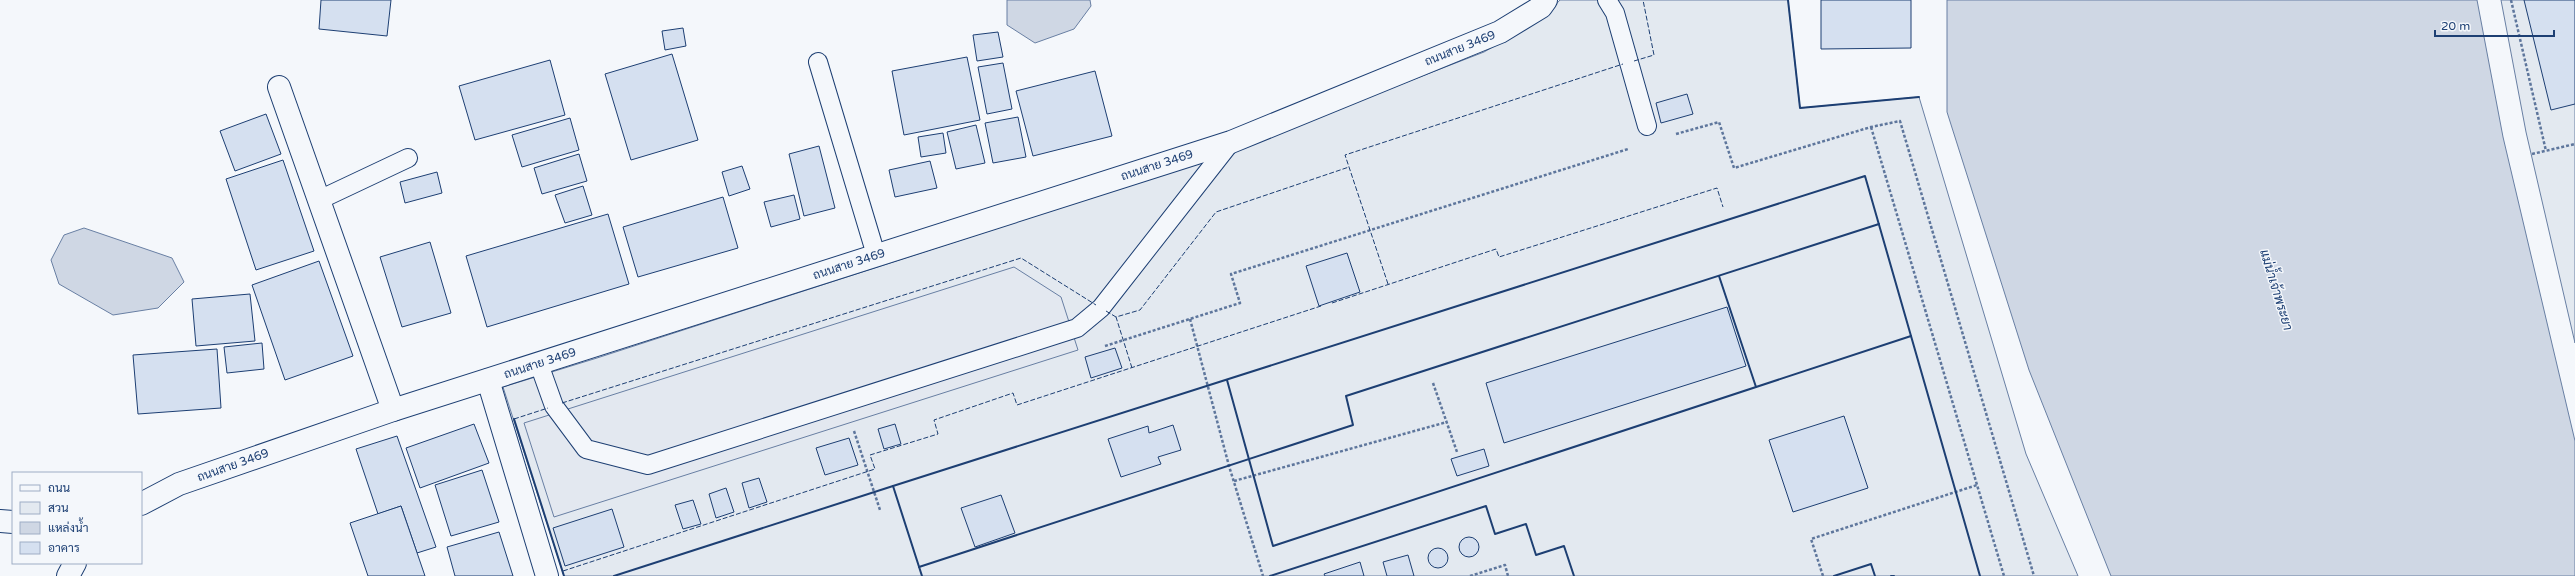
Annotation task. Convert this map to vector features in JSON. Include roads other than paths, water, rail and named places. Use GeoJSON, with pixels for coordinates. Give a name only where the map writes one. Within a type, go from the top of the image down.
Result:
{"type":"FeatureCollection","features":[{"type":"Feature","properties":{"kind":"street","name":"ถนนสาย 3469"},"geometry":{"type":"LineString","coordinates":[[142,503],[179,484],[393,410],[1231,142],[1500,32],[1541,7],[1546,0]]}},
{"type":"Feature","properties":{"kind":"street"},"geometry":{"type":"LineString","coordinates":[[279,87],[393,410]]}},
{"type":"Feature","properties":{"kind":"street"},"geometry":{"type":"LineString","coordinates":[[488,380],[547,576]]}},
{"type":"Feature","properties":{"kind":"street"},"geometry":{"type":"LineString","coordinates":[[0,522],[12,522]]}},
{"type":"Feature","properties":{"kind":"street"},"geometry":{"type":"LineString","coordinates":[[68,576],[74,564]]}},
{"type":"Feature","properties":{"kind":"lane"},"geometry":{"type":"LineString","coordinates":[[1607,0],[1615,12],[1647,126]]}},
{"type":"Feature","properties":{"kind":"lane"},"geometry":{"type":"LineString","coordinates":[[818,62],[876,255]]}},
{"type":"Feature","properties":{"kind":"lane"},"geometry":{"type":"LineString","coordinates":[[539,364],[554,406],[586,449],[648,465],[1077,328],[1101,308],[1231,142]]}},
{"type":"Feature","properties":{"kind":"lane"},"geometry":{"type":"LineString","coordinates":[[319,200],[408,158]]}},
{"type":"Feature","properties":{"kind":"water"},"geometry":{"type":"Polygon","coordinates":[[[1007,0],[1090,0],[1091,6],[1074,29],[1035,43],[1007,25],[1007,0]]]}},
{"type":"Feature","properties":{"kind":"water","name":"แม่น้ำเจ้าพระยา"},"geometry":{"type":"Polygon","coordinates":[[[1947,0],[2477,0],[2503,137],[2575,441],[2575,576],[2111,576],[2029,370],[1947,112],[1947,0]]]}},
{"type":"Feature","properties":{"kind":"water"},"geometry":{"type":"Polygon","coordinates":[[[84,228],[172,258],[184,282],[158,308],[113,315],[59,284],[51,260],[64,235],[84,228]]]}}]}
